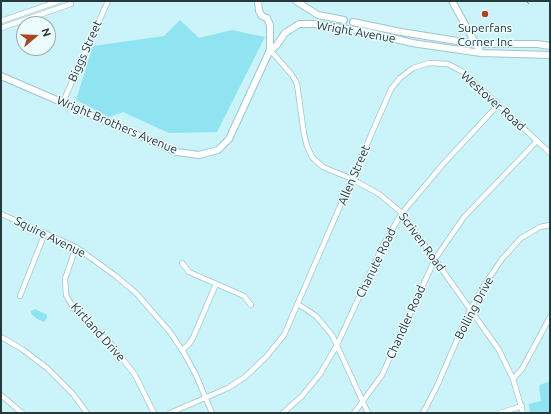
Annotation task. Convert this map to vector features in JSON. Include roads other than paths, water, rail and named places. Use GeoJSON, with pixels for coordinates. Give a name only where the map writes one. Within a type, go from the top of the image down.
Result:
{"type":"FeatureCollection","features":[{"type":"Feature","properties":{"kind":"street"},"geometry":{"type":"LineString","coordinates":[[60,1],[2,19],[3,27],[71,4]]}},
{"type":"Feature","properties":{"kind":"street","name":"Biggs Street"},"geometry":{"type":"LineString","coordinates":[[63,102],[108,1]]}},
{"type":"Feature","properties":{"kind":"street"},"geometry":{"type":"LineString","coordinates":[[258,1],[258,11],[262,16],[267,18],[270,25],[270,50]]}},
{"type":"Feature","properties":{"kind":"street","name":"Wright Avenue"},"geometry":{"type":"LineString","coordinates":[[296,1],[318,15],[344,20]]}},
{"type":"Feature","properties":{"kind":"street"},"geometry":{"type":"LineString","coordinates":[[452,1],[481,53]]}},
{"type":"Feature","properties":{"kind":"street","name":"Wright Avenue"},"geometry":{"type":"LineString","coordinates":[[353,22],[401,32],[476,44],[537,44],[550,46]]}},
{"type":"Feature","properties":{"kind":"street","name":"Wright Avenue"},"geometry":{"type":"LineString","coordinates":[[270,50],[290,28],[299,24],[307,24],[368,32],[412,43],[481,53],[550,55]]}},
{"type":"Feature","properties":{"kind":"street","name":"Wright Brothers Avenue"},"geometry":{"type":"LineString","coordinates":[[1,76],[177,152],[194,155],[210,153],[224,146],[233,133],[270,50]]}},
{"type":"Feature","properties":{"kind":"street","name":"Scriven Road"},"geometry":{"type":"LineString","coordinates":[[270,50],[285,66],[297,84],[304,134],[312,157],[323,167],[352,179],[379,194],[402,213],[499,350],[513,379],[523,413]]}},
{"type":"Feature","properties":{"kind":"street","name":"Allen Street"},"geometry":{"type":"LineString","coordinates":[[170,413],[206,399],[228,388],[245,377],[266,357],[284,335],[392,89],[400,78],[413,68],[429,63]]}},
{"type":"Feature","properties":{"kind":"street","name":"Westover Road"},"geometry":{"type":"LineString","coordinates":[[429,63],[448,64],[463,72],[550,153]]}},
{"type":"Feature","properties":{"kind":"street","name":"Chanute Road"},"geometry":{"type":"LineString","coordinates":[[283,413],[302,396],[320,374],[337,345],[384,243],[402,213],[444,163],[498,105]]}},
{"type":"Feature","properties":{"kind":"street","name":"Chandler Road"},"geometry":{"type":"LineString","coordinates":[[354,413],[364,402],[382,375],[435,259],[464,217],[537,141]]}},
{"type":"Feature","properties":{"kind":"street","name":"Squire Avenue"},"geometry":{"type":"LineString","coordinates":[[1,214],[76,247],[136,293],[154,312],[182,350],[212,413]]}},
{"type":"Feature","properties":{"kind":"street","name":"Bolling Drive"},"geometry":{"type":"LineString","coordinates":[[422,413],[438,386],[470,310],[494,270],[521,238],[540,227],[550,225]]}},
{"type":"Feature","properties":{"kind":"street"},"geometry":{"type":"LineString","coordinates":[[20,296],[45,233]]}},
{"type":"Feature","properties":{"kind":"street","name":"Kirtland Drive"},"geometry":{"type":"LineString","coordinates":[[76,247],[66,279],[66,295],[74,309],[111,344],[135,375],[154,413]]}},
{"type":"Feature","properties":{"kind":"street"},"geometry":{"type":"LineString","coordinates":[[182,263],[189,272],[244,296],[251,305]]}},
{"type":"Feature","properties":{"kind":"street"},"geometry":{"type":"LineString","coordinates":[[182,350],[189,344],[216,284]]}},
{"type":"Feature","properties":{"kind":"street"},"geometry":{"type":"LineString","coordinates":[[298,304],[316,316],[332,335],[368,413]]}},
{"type":"Feature","properties":{"kind":"street"},"geometry":{"type":"LineString","coordinates":[[513,379],[530,356],[550,317]]}},
{"type":"Feature","properties":{"kind":"street"},"geometry":{"type":"LineString","coordinates":[[1,337],[22,349],[47,368],[73,394],[87,413]]}},
{"type":"Feature","properties":{"kind":"street"},"geometry":{"type":"LineString","coordinates":[[1,395],[22,413]]}},
{"type":"Feature","properties":{"kind":"street"},"geometry":{"type":"LineString","coordinates":[[500,413],[522,406]]}},
{"type":"Feature","properties":{"kind":"waterway"},"geometry":{"type":"LineString","coordinates":[[526,1],[529,4]]}},
{"type":"Feature","properties":{"kind":"place","name":"Superfans Corner Inc"},"geometry":{"type":"Point","coordinates":[485,14]}}]}
